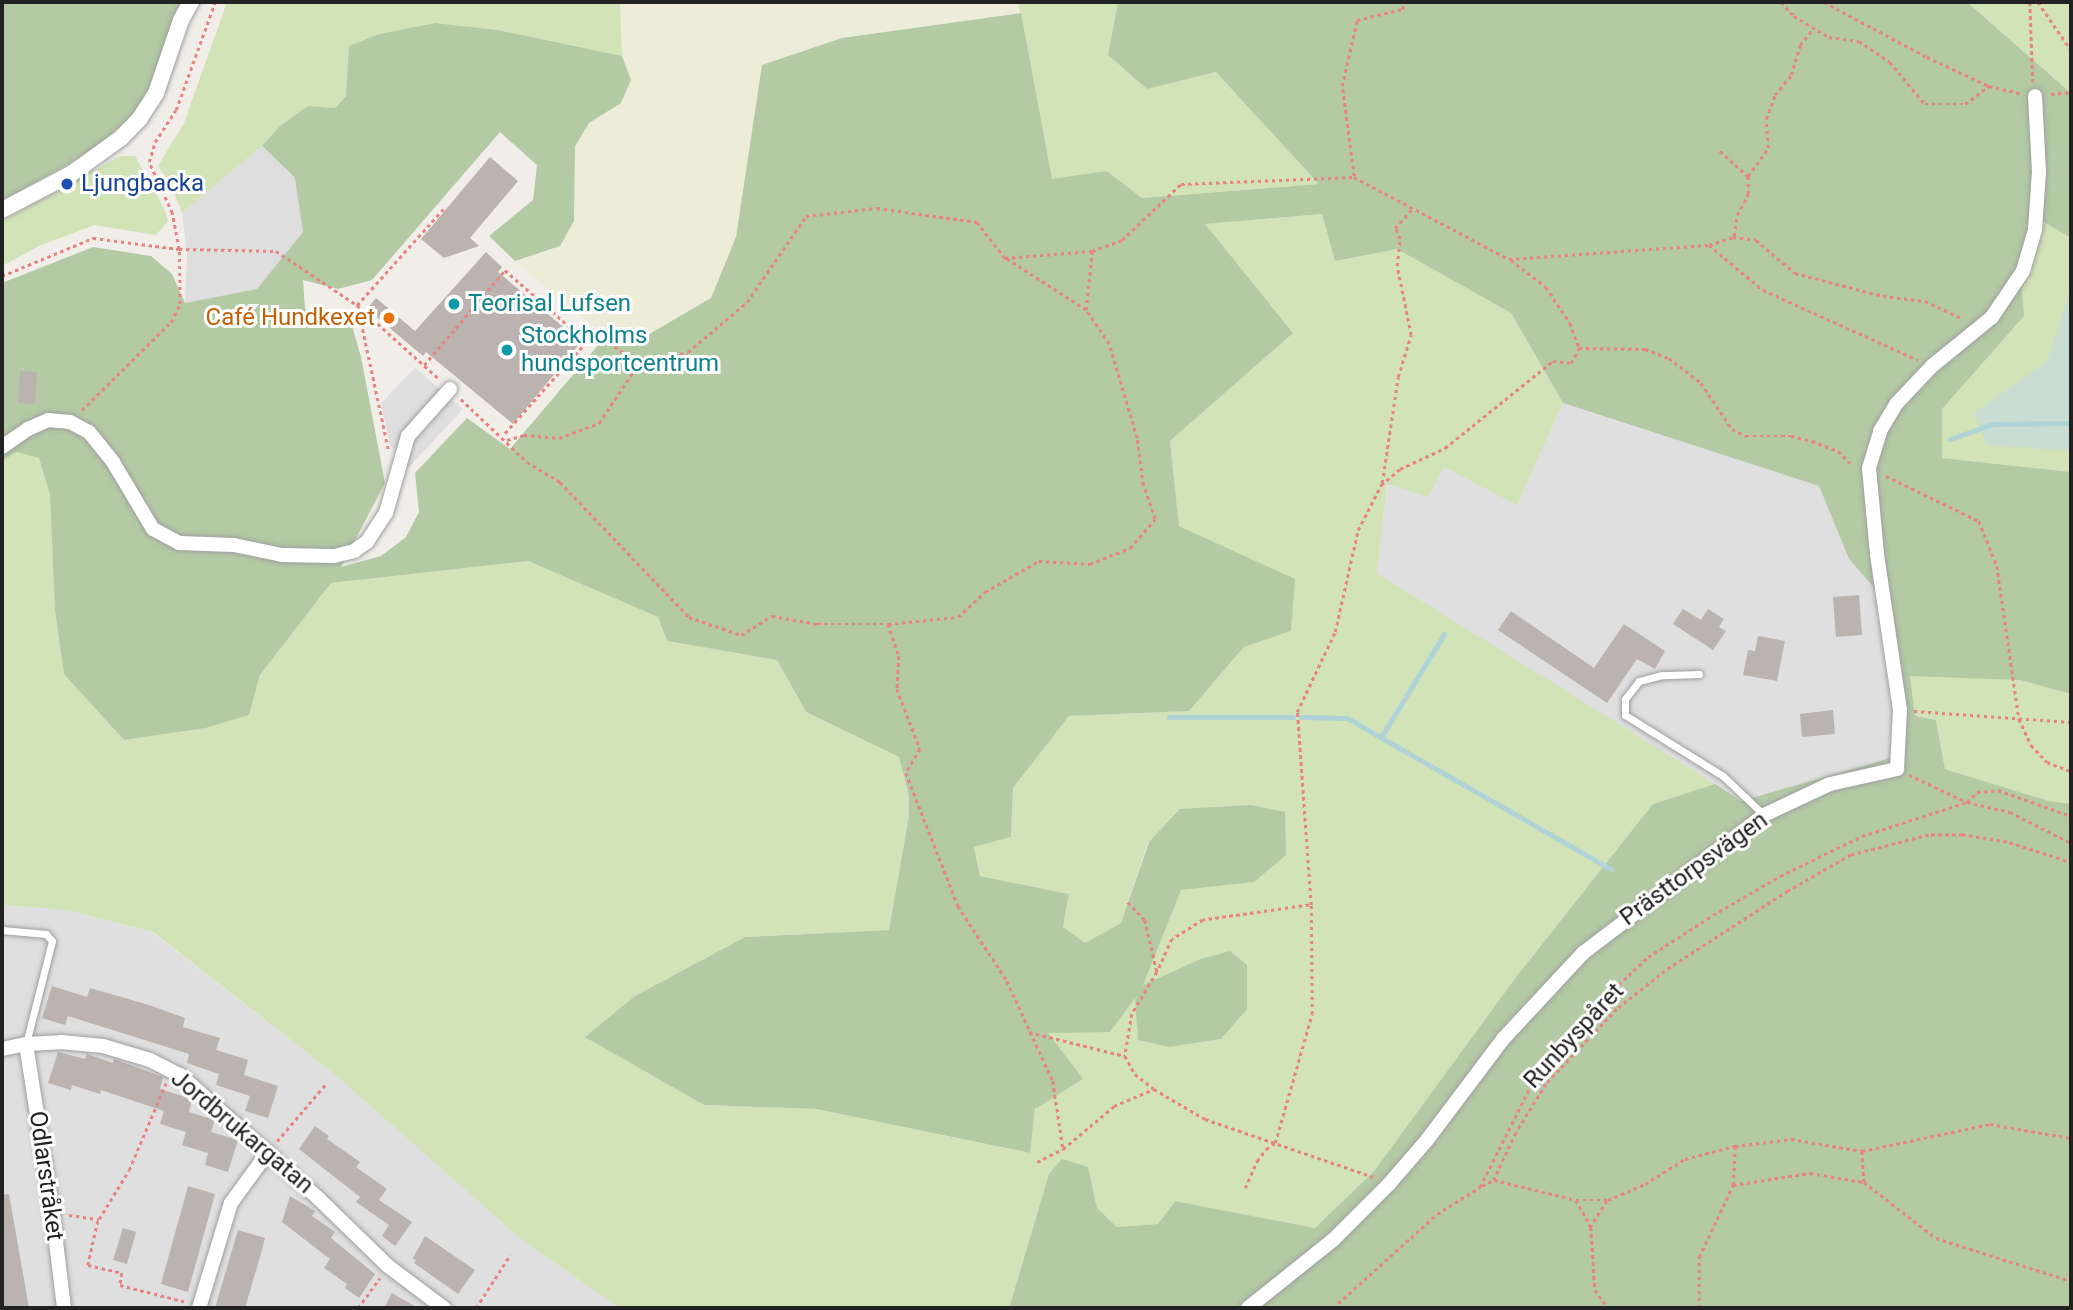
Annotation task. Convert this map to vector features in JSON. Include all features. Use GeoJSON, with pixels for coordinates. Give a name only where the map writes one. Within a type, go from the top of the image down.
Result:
{"type":"FeatureCollection","features":[{"type":"Feature","properties":{"kind":"street"},"geometry":{"type":"LineString","coordinates":[[2,210],[71,174],[121,138],[140,118],[156,93],[181,20],[191,2]]}},
{"type":"Feature","properties":{"kind":"street"},"geometry":{"type":"LineString","coordinates":[[1897,769],[1900,710],[1877,554],[1869,468],[1880,431],[1897,403],[1932,366],[1992,317],[2023,271],[2035,230],[2039,172],[2035,96]]}},
{"type":"Feature","properties":{"kind":"street"},"geometry":{"type":"LineString","coordinates":[[2,447],[27,429],[48,420],[70,422],[89,432],[113,462],[153,529],[179,543],[234,545],[282,555],[334,556],[354,551],[367,542],[386,513],[408,436],[450,389]]}},
{"type":"Feature","properties":{"kind":"street","name":"Prästtorpsvägen"},"geometry":{"type":"LineString","coordinates":[[1248,1308],[1334,1239],[1389,1184],[1427,1140],[1504,1038],[1583,953],[1764,815],[1830,784],[1897,769]]}},
{"type":"Feature","properties":{"kind":"street","name":"Jordbrukargatan"},"geometry":{"type":"LineString","coordinates":[[2,1049],[26,1044],[61,1042],[103,1046],[150,1060],[171,1070],[268,1152],[388,1266],[437,1306]]}},
{"type":"Feature","properties":{"kind":"street","name":"Odlarstråket"},"geometry":{"type":"LineString","coordinates":[[26,1044],[64,1308]]}},
{"type":"Feature","properties":{"kind":"street"},"geometry":{"type":"LineString","coordinates":[[200,1307],[231,1203],[268,1152]]}},
{"type":"Feature","properties":{"kind":"lane"},"geometry":{"type":"LineString","coordinates":[[1699,674],[1662,675],[1639,681],[1625,699],[1625,715],[1723,776],[1764,815]]}},
{"type":"Feature","properties":{"kind":"lane"},"geometry":{"type":"LineString","coordinates":[[2,930],[46,934],[52,941],[26,1044]]}},
{"type":"Feature","properties":{"kind":"path"},"geometry":{"type":"LineString","coordinates":[[70,422],[171,322],[180,304],[179,249],[172,213],[149,162],[155,142],[176,110],[215,2]]}},
{"type":"Feature","properties":{"kind":"path"},"geometry":{"type":"LineString","coordinates":[[1354,177],[1342,86],[1357,20],[1402,9],[1406,2]]}},
{"type":"Feature","properties":{"kind":"path"},"geometry":{"type":"LineString","coordinates":[[1781,2],[1794,16],[1829,37],[1859,41],[1890,62],[1925,104],[1965,104],[1989,86]]}},
{"type":"Feature","properties":{"kind":"path"},"geometry":{"type":"LineString","coordinates":[[1824,2],[1927,57],[1989,86],[2035,96],[2071,92]]}},
{"type":"Feature","properties":{"kind":"path"},"geometry":{"type":"LineString","coordinates":[[2030,2],[2035,96]]}},
{"type":"Feature","properties":{"kind":"path"},"geometry":{"type":"LineString","coordinates":[[2038,2],[2071,50]]}},
{"type":"Feature","properties":{"kind":"path"},"geometry":{"type":"LineString","coordinates":[[1734,236],[1737,215],[1748,194],[1748,176],[1768,148],[1766,119],[1775,95],[1791,75],[1800,45],[1814,28]]}},
{"type":"Feature","properties":{"kind":"path"},"geometry":{"type":"LineString","coordinates":[[1720,151],[1748,176]]}},
{"type":"Feature","properties":{"kind":"path"},"geometry":{"type":"LineString","coordinates":[[1005,258],[1092,251],[1122,240],[1181,184],[1354,177],[1509,259],[1546,287],[1570,323],[1579,348],[1571,363],[1553,361],[1445,448],[1400,469],[1381,485]]}},
{"type":"Feature","properties":{"kind":"path"},"geometry":{"type":"LineString","coordinates":[[2,276],[93,238],[179,249],[276,251],[356,305],[503,436],[527,462],[560,482],[689,617],[741,635],[772,616],[817,624],[888,624],[958,617],[985,592],[1039,561],[1090,564],[1130,548],[1155,519],[1143,485],[1137,438],[1109,344],[1086,310],[1005,258],[977,222],[877,208],[806,216],[747,302],[688,352],[639,363],[599,423],[559,438],[524,435],[507,440]]}},
{"type":"Feature","properties":{"kind":"path"},"geometry":{"type":"LineString","coordinates":[[1245,1188],[1257,1161],[1266,1149],[1275,1143],[1312,1014],[1311,905],[1297,712],[1335,632],[1358,530],[1381,485],[1398,377],[1411,335],[1407,302],[1397,266],[1400,239],[1395,228],[1413,208]]}},
{"type":"Feature","properties":{"kind":"path"},"geometry":{"type":"LineString","coordinates":[[356,305],[443,209]]}},
{"type":"Feature","properties":{"kind":"path"},"geometry":{"type":"LineString","coordinates":[[1509,259],[1709,245],[1734,236],[1756,240],[1795,273],[1858,290],[1925,301],[1979,327]]}},
{"type":"Feature","properties":{"kind":"path"},"geometry":{"type":"LineString","coordinates":[[1709,245],[1763,290],[1932,366]]}},
{"type":"Feature","properties":{"kind":"path"},"geometry":{"type":"LineString","coordinates":[[1086,310],[1092,251]]}},
{"type":"Feature","properties":{"kind":"path"},"geometry":{"type":"LineString","coordinates":[[424,365],[505,270],[587,342],[503,436]]}},
{"type":"Feature","properties":{"kind":"path"},"geometry":{"type":"LineString","coordinates":[[356,305],[390,459]]}},
{"type":"Feature","properties":{"kind":"path"},"geometry":{"type":"LineString","coordinates":[[579,335],[597,335],[639,363]]}},
{"type":"Feature","properties":{"kind":"path"},"geometry":{"type":"LineString","coordinates":[[1579,348],[1645,349],[1669,358],[1701,383],[1732,429],[1746,436],[1791,436],[1812,441],[1838,451],[1848,464],[1869,468],[1979,521],[1987,535],[1997,566],[2019,719],[2031,745],[2047,762],[2071,771]]}},
{"type":"Feature","properties":{"kind":"path"},"geometry":{"type":"LineString","coordinates":[[888,624],[899,656],[897,689],[920,749],[906,772],[958,906],[1007,982],[1053,1081],[1063,1149]]}},
{"type":"Feature","properties":{"kind":"path"},"geometry":{"type":"LineString","coordinates":[[1900,710],[2071,722]]}},
{"type":"Feature","properties":{"kind":"path"},"geometry":{"type":"LineString","coordinates":[[1897,769],[1967,802],[2010,812],[2071,843]]}},
{"type":"Feature","properties":{"kind":"path","name":"Runbyspåret"},"geometry":{"type":"LineString","coordinates":[[1480,1187],[1532,1083],[1593,1009],[1648,957],[1780,876],[1850,841],[1967,802],[1977,792],[1998,790],[2071,816]]}},
{"type":"Feature","properties":{"kind":"path","name":"Runbyspåret"},"geometry":{"type":"LineString","coordinates":[[1494,1181],[1516,1133],[1546,1084],[1617,1009],[1665,971],[1788,891],[1851,855],[1929,835],[1963,835],[2007,842],[2066,861]]}},
{"type":"Feature","properties":{"kind":"path"},"geometry":{"type":"LineString","coordinates":[[1128,902],[1144,920],[1157,972]]}},
{"type":"Feature","properties":{"kind":"path"},"geometry":{"type":"LineString","coordinates":[[1311,905],[1203,920],[1172,939],[1157,972],[1132,1014],[1125,1056],[1135,1074],[1153,1089],[1205,1119],[1341,1164],[1389,1184]]}},
{"type":"Feature","properties":{"kind":"path"},"geometry":{"type":"LineString","coordinates":[[1029,1032],[1125,1056]]}},
{"type":"Feature","properties":{"kind":"path"},"geometry":{"type":"LineString","coordinates":[[171,1070],[129,1170],[99,1219],[88,1265],[122,1273],[120,1285],[200,1307]]}},
{"type":"Feature","properties":{"kind":"path"},"geometry":{"type":"LineString","coordinates":[[268,1152],[325,1085]]}},
{"type":"Feature","properties":{"kind":"path"},"geometry":{"type":"LineString","coordinates":[[1037,1162],[1063,1149],[1114,1106],[1153,1089]]}},
{"type":"Feature","properties":{"kind":"path"},"geometry":{"type":"LineString","coordinates":[[1333,1308],[1437,1214],[1494,1181],[1576,1200],[1608,1200],[1645,1184],[1685,1159],[1735,1146],[1791,1139],[1863,1151],[1990,1125],[2071,1138]]}},
{"type":"Feature","properties":{"kind":"path"},"geometry":{"type":"LineString","coordinates":[[1699,1308],[1699,1256],[1732,1185],[1735,1146]]}},
{"type":"Feature","properties":{"kind":"path"},"geometry":{"type":"LineString","coordinates":[[1863,1151],[1864,1182]]}},
{"type":"Feature","properties":{"kind":"path"},"geometry":{"type":"LineString","coordinates":[[1732,1185],[1810,1173],[1864,1182],[1936,1238],[2071,1281]]}},
{"type":"Feature","properties":{"kind":"path"},"geometry":{"type":"LineString","coordinates":[[1576,1200],[1591,1227],[1595,1290],[1608,1308]]}},
{"type":"Feature","properties":{"kind":"path"},"geometry":{"type":"LineString","coordinates":[[1591,1227],[1608,1200]]}},
{"type":"Feature","properties":{"kind":"path"},"geometry":{"type":"LineString","coordinates":[[53,1217],[73,1214],[99,1219]]}},
{"type":"Feature","properties":{"kind":"path"},"geometry":{"type":"LineString","coordinates":[[476,1308],[510,1255]]}},
{"type":"Feature","properties":{"kind":"path"},"geometry":{"type":"LineString","coordinates":[[358,1308],[388,1266]]}},
{"type":"Feature","properties":{"kind":"shaded area"},"geometry":{"type":"Polygon","coordinates":[[[262,146],[295,178],[303,232],[257,289],[185,303],[187,255],[182,213],[262,146]]]}},
{"type":"Feature","properties":{"kind":"shaded area"},"geometry":{"type":"Polygon","coordinates":[[[415,368],[463,409],[408,468],[390,445],[381,403],[415,368]]]}},
{"type":"Feature","properties":{"kind":"shaded area"},"geometry":{"type":"Polygon","coordinates":[[[1563,403],[1819,486],[1849,559],[1877,591],[1897,711],[1894,758],[1740,801],[1377,573],[1387,484],[1444,467],[1517,504],[1563,403]]]}},
{"type":"Feature","properties":{"kind":"shaded area"},"geometry":{"type":"Polygon","coordinates":[[[2,905],[67,910],[152,932],[333,1073],[523,1241],[620,1308],[2,1308],[2,905]]]}},
{"type":"Feature","properties":{"kind":"green space"},"geometry":{"type":"Polygon","coordinates":[[[2,2],[184,2],[163,64],[136,112],[92,151],[2,201],[2,2]]]}},
{"type":"Feature","properties":{"kind":"green space"},"geometry":{"type":"Polygon","coordinates":[[[227,2],[620,2],[622,56],[498,30],[435,23],[379,34],[350,46],[346,96],[335,108],[308,106],[280,126],[262,146],[182,213],[171,185],[158,166],[184,123],[227,2]]]}},
{"type":"Feature","properties":{"kind":"green space"},"geometry":{"type":"Polygon","coordinates":[[[620,2],[1018,2],[1021,13],[842,38],[762,65],[736,237],[711,298],[633,343],[605,337],[515,261],[560,246],[574,221],[575,146],[589,123],[621,103],[631,80],[622,56],[620,2]]]}},
{"type":"Feature","properties":{"kind":"green space"},"geometry":{"type":"Polygon","coordinates":[[[1018,2],[1118,2],[1108,55],[1147,89],[1216,72],[1320,184],[1142,198],[1107,171],[1052,180],[1018,2]]]}},
{"type":"Feature","properties":{"kind":"green space"},"geometry":{"type":"Polygon","coordinates":[[[1118,2],[1967,2],[2071,93],[2071,238],[2034,216],[2020,268],[2024,316],[1942,409],[1942,458],[2071,472],[2071,694],[2020,680],[1910,676],[1915,716],[1936,720],[1945,769],[2049,801],[2071,804],[2071,1308],[1009,1308],[1049,1174],[1062,1159],[1088,1167],[1097,1208],[1117,1227],[1158,1224],[1175,1201],[1315,1228],[1375,1170],[1517,976],[1653,804],[1715,784],[1741,801],[1894,757],[1897,711],[1877,591],[1849,559],[1819,486],[1563,403],[1511,313],[1397,249],[1335,261],[1322,214],[1205,224],[1293,333],[1170,441],[1179,526],[1295,579],[1291,631],[1244,647],[1189,711],[1069,716],[1013,788],[1011,837],[974,847],[980,876],[1069,894],[1063,927],[1085,943],[1121,923],[1149,842],[1180,809],[1251,805],[1285,812],[1286,855],[1254,882],[1181,890],[1143,985],[1198,960],[1230,951],[1247,965],[1247,1009],[1221,1039],[1169,1047],[1138,1040],[1135,998],[1110,1032],[1048,1033],[1083,1079],[1035,1109],[1030,1153],[816,1109],[704,1105],[585,1037],[635,996],[745,937],[889,930],[909,815],[909,796],[899,757],[806,712],[777,660],[667,641],[658,617],[528,561],[331,583],[260,675],[249,715],[206,728],[124,740],[64,674],[55,611],[50,495],[39,458],[16,452],[2,461],[2,283],[93,247],[151,256],[172,274],[185,303],[295,178],[262,146],[280,126],[308,106],[335,108],[346,96],[349,46],[379,34],[435,23],[498,30],[622,56],[631,80],[621,103],[589,123],[575,146],[574,221],[560,246],[515,261],[489,236],[533,200],[537,165],[500,132],[372,280],[338,289],[303,280],[305,308],[316,319],[348,312],[361,357],[385,483],[341,567],[381,556],[406,537],[419,512],[415,473],[467,418],[510,449],[605,337],[634,343],[711,298],[736,237],[762,65],[842,38],[1021,13],[1052,179],[1107,171],[1142,198],[1319,184],[1216,72],[1147,89],[1108,55],[1118,2]]]}},
{"type":"Feature","properties":{"kind":"green space"},"geometry":{"type":"Polygon","coordinates":[[[1967,2],[2071,2],[2071,93],[2062,85],[1967,2]]]}},
{"type":"Feature","properties":{"kind":"green space"},"geometry":{"type":"Polygon","coordinates":[[[120,156],[135,156],[165,210],[168,221],[156,235],[94,225],[39,246],[2,266],[2,221],[120,156]]]}},
{"type":"Feature","properties":{"kind":"green space"},"geometry":{"type":"Polygon","coordinates":[[[1322,214],[1335,260],[1397,249],[1511,313],[1563,403],[1517,505],[1444,467],[1428,497],[1387,484],[1377,573],[1715,784],[1653,804],[1375,1170],[1315,1228],[1175,1201],[1158,1224],[1117,1227],[1097,1208],[1088,1167],[1049,1174],[1009,1308],[620,1308],[523,1241],[333,1073],[153,932],[67,910],[2,905],[2,461],[16,452],[39,457],[50,495],[55,611],[64,673],[124,740],[206,728],[249,715],[260,675],[331,583],[528,561],[658,617],[667,641],[777,660],[806,712],[899,757],[909,796],[909,815],[889,930],[745,937],[635,996],[586,1037],[704,1105],[816,1109],[1029,1153],[1047,1033],[1136,997],[1138,1040],[1169,1047],[1221,1039],[1198,960],[1142,986],[1181,889],[1254,882],[1148,842],[1121,923],[1085,943],[1063,927],[1069,894],[980,876],[974,847],[1011,837],[1013,788],[1069,716],[1189,711],[1244,647],[1291,631],[1294,579],[1179,526],[1170,441],[1293,333],[1204,224],[1322,214]]]}},
{"type":"Feature","properties":{"kind":"green space"},"geometry":{"type":"Polygon","coordinates":[[[2033,215],[2071,238],[2071,472],[1942,458],[1942,409],[2023,316],[2020,268],[2033,215]]]}},
{"type":"Feature","properties":{"kind":"green space"},"geometry":{"type":"Polygon","coordinates":[[[2071,286],[2071,451],[1987,445],[1974,413],[2048,361],[2071,286]]]}},
{"type":"Feature","properties":{"kind":"green space"},"geometry":{"type":"Polygon","coordinates":[[[1910,675],[2020,680],[2071,694],[2071,804],[2049,801],[1945,769],[1936,720],[1915,717],[1910,675]]]}},
{"type":"Feature","properties":{"kind":"building"},"geometry":{"type":"Polygon","coordinates":[[[490,157],[518,181],[470,238],[479,246],[444,258],[421,239],[490,157]]]}},
{"type":"Feature","properties":{"kind":"building","name":"Stockholms hundsportcentrum"},"geometry":{"type":"Polygon","coordinates":[[[486,252],[502,267],[498,272],[581,342],[513,424],[426,352],[423,356],[367,309],[376,298],[415,331],[486,252]]]}},
{"type":"Feature","properties":{"kind":"building"},"geometry":{"type":"Polygon","coordinates":[[[20,371],[37,372],[35,404],[18,403],[20,371]]]}},
{"type":"Feature","properties":{"kind":"building"},"geometry":{"type":"Polygon","coordinates":[[[1859,595],[1862,635],[1836,637],[1833,597],[1859,595]]]}},
{"type":"Feature","properties":{"kind":"building"},"geometry":{"type":"Polygon","coordinates":[[[1683,609],[1701,620],[1708,609],[1724,619],[1719,627],[1726,631],[1713,650],[1673,624],[1683,609]]]}},
{"type":"Feature","properties":{"kind":"building"},"geometry":{"type":"Polygon","coordinates":[[[1511,611],[1594,668],[1624,624],[1665,651],[1655,669],[1637,659],[1607,703],[1498,630],[1511,611]]]}},
{"type":"Feature","properties":{"kind":"building"},"geometry":{"type":"Polygon","coordinates":[[[1758,636],[1785,641],[1777,681],[1743,675],[1748,650],[1755,651],[1758,636]]]}},
{"type":"Feature","properties":{"kind":"building"},"geometry":{"type":"Polygon","coordinates":[[[1833,710],[1835,734],[1802,737],[1800,714],[1833,710]]]}},
{"type":"Feature","properties":{"kind":"building"},"geometry":{"type":"Polygon","coordinates":[[[52,986],[87,997],[90,988],[149,1005],[185,1018],[183,1027],[220,1038],[216,1050],[248,1060],[244,1075],[278,1086],[268,1118],[245,1111],[250,1096],[216,1085],[219,1074],[187,1063],[189,1054],[68,1016],[65,1025],[42,1018],[52,986]]]}},
{"type":"Feature","properties":{"kind":"building"},"geometry":{"type":"Polygon","coordinates":[[[58,1052],[85,1059],[87,1054],[113,1063],[114,1059],[163,1077],[160,1089],[192,1099],[189,1112],[215,1120],[211,1132],[238,1140],[228,1172],[205,1165],[208,1153],[182,1145],[186,1132],[160,1124],[164,1111],[101,1090],[100,1094],[72,1085],[71,1090],[48,1083],[58,1052]]]}},
{"type":"Feature","properties":{"kind":"building"},"geometry":{"type":"Polygon","coordinates":[[[315,1126],[329,1136],[327,1139],[360,1162],[356,1167],[387,1189],[379,1200],[412,1222],[395,1246],[382,1236],[389,1225],[356,1202],[360,1197],[299,1149],[315,1126]]]}},
{"type":"Feature","properties":{"kind":"building"},"geometry":{"type":"Polygon","coordinates":[[[188,1186],[215,1194],[188,1292],[161,1284],[188,1186]]]}},
{"type":"Feature","properties":{"kind":"building"},"geometry":{"type":"Polygon","coordinates":[[[9,1194],[29,1308],[2,1308],[2,1195],[9,1194]]]}},
{"type":"Feature","properties":{"kind":"building"},"geometry":{"type":"Polygon","coordinates":[[[290,1196],[315,1211],[312,1216],[335,1232],[331,1238],[375,1274],[359,1298],[345,1288],[347,1284],[324,1268],[330,1259],[282,1222],[290,1196]]]}},
{"type":"Feature","properties":{"kind":"building"},"geometry":{"type":"Polygon","coordinates":[[[123,1228],[136,1232],[127,1264],[113,1260],[123,1228]]]}},
{"type":"Feature","properties":{"kind":"building"},"geometry":{"type":"Polygon","coordinates":[[[238,1230],[265,1238],[245,1308],[215,1308],[238,1230]]]}},
{"type":"Feature","properties":{"kind":"building"},"geometry":{"type":"Polygon","coordinates":[[[425,1236],[475,1270],[458,1294],[414,1263],[416,1260],[413,1258],[425,1236]]]}},
{"type":"Feature","properties":{"kind":"building"},"geometry":{"type":"Polygon","coordinates":[[[392,1293],[418,1308],[384,1308],[392,1293]]]}},
{"type":"Feature","properties":{"kind":"waterway"},"geometry":{"type":"LineString","coordinates":[[1950,439],[1993,424],[2071,423]]}},
{"type":"Feature","properties":{"kind":"waterway"},"geometry":{"type":"LineString","coordinates":[[1381,737],[1444,634]]}},
{"type":"Feature","properties":{"kind":"waterway"},"geometry":{"type":"LineString","coordinates":[[1169,717],[1293,717]]}},
{"type":"Feature","properties":{"kind":"waterway"},"geometry":{"type":"LineString","coordinates":[[1301,717],[1347,718],[1611,869]]}},
{"type":"Feature","properties":{"kind":"place","name":"Ljungbacka"},"geometry":{"type":"Point","coordinates":[67,184]}},
{"type":"Feature","properties":{"kind":"place","name":"Teorisal Lufsen"},"geometry":{"type":"Point","coordinates":[454,304]}},
{"type":"Feature","properties":{"kind":"place","name":"Café Hundkexet"},"geometry":{"type":"Point","coordinates":[389,318]}},
{"type":"Feature","properties":{"kind":"place","name":"Stockholms hundsportcentrum"},"geometry":{"type":"Point","coordinates":[507,350]}}]}
